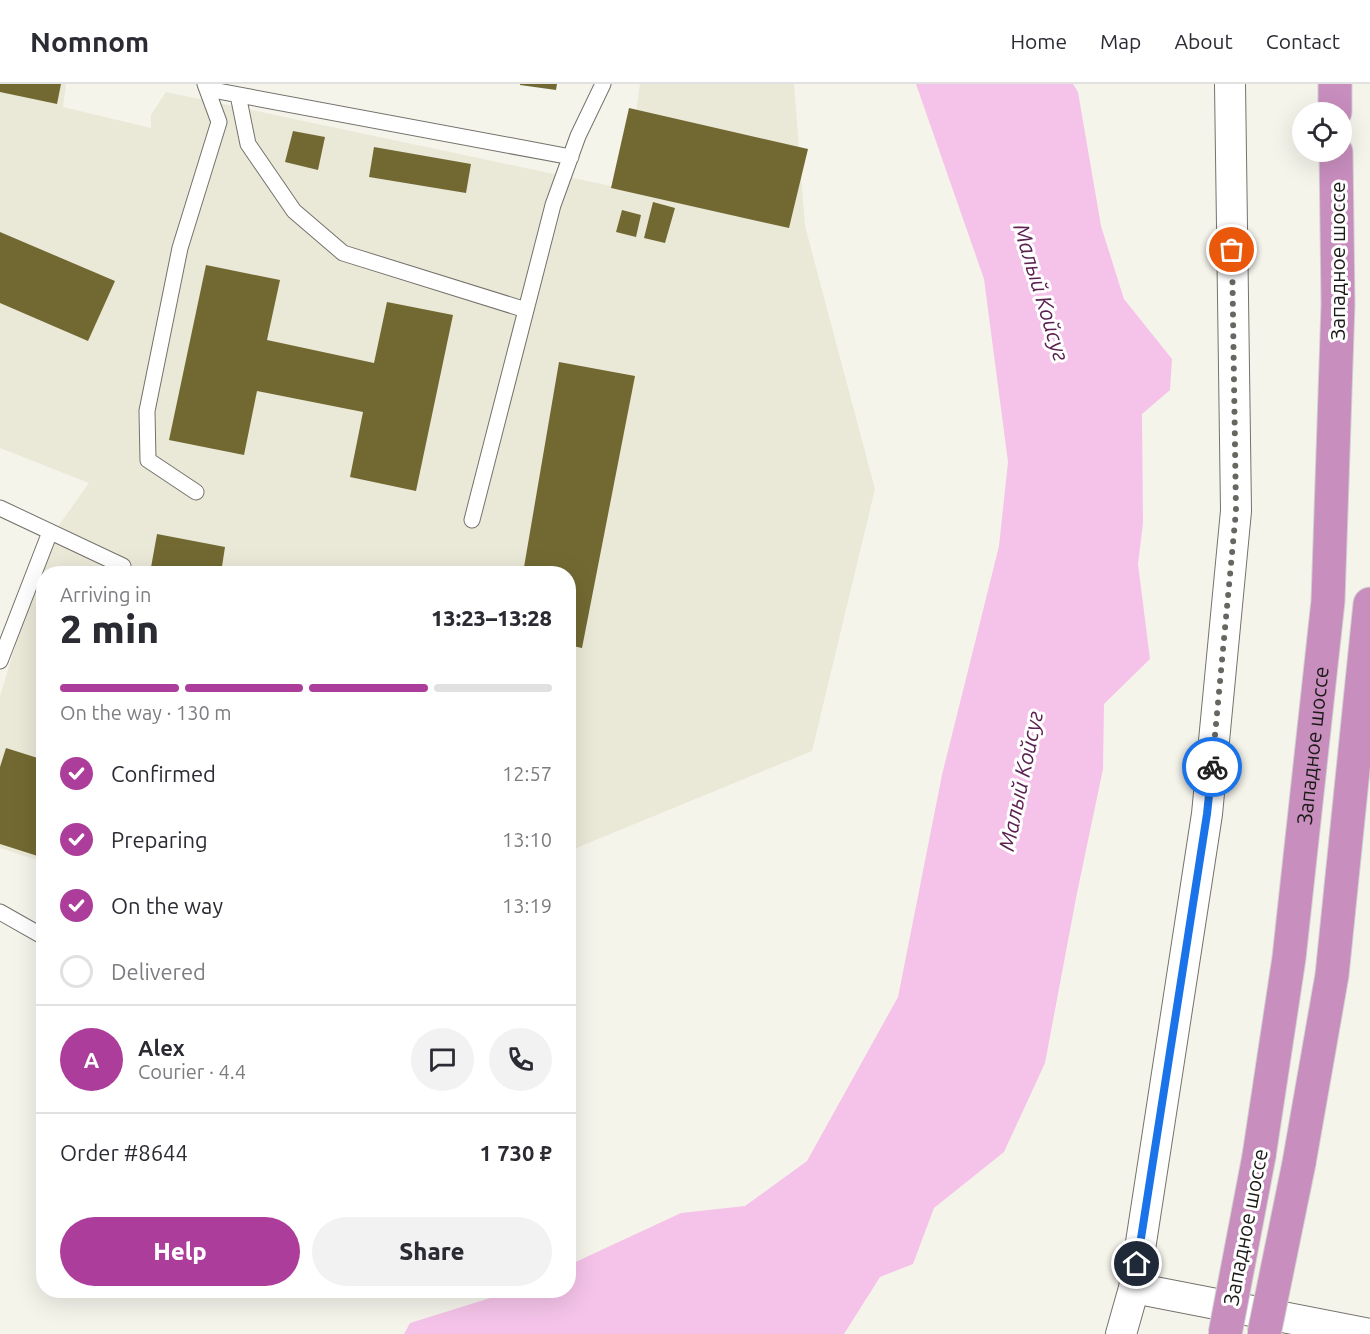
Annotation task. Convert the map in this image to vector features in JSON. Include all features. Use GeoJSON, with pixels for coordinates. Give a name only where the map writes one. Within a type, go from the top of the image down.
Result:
{"type":"FeatureCollection","features":[{"type":"Feature","properties":{"kind":"highway"},"geometry":{"type":"LineString","coordinates":[[1335,84],[1335,102]]}},
{"type":"Feature","properties":{"kind":"highway","name":"Западное шоссе"},"geometry":{"type":"LineString","coordinates":[[1225,1334],[1259,1156],[1289,958],[1328,602],[1338,304],[1336,162]]}},
{"type":"Feature","properties":{"kind":"highway","name":"Западное шоссе"},"geometry":{"type":"LineString","coordinates":[[1264,1334],[1299,1163],[1332,975],[1370,603]]}},
{"type":"Feature","properties":{"kind":"street"},"geometry":{"type":"LineString","coordinates":[[1121,1334],[1134,1288],[1207,814],[1236,511],[1230,84]]}},
{"type":"Feature","properties":{"kind":"street"},"geometry":{"type":"LineString","coordinates":[[1134,1288],[1370,1334]]}},
{"type":"Feature","properties":{"kind":"lane"},"geometry":{"type":"LineString","coordinates":[[472,520],[553,205],[578,136],[603,84]]}},
{"type":"Feature","properties":{"kind":"lane"},"geometry":{"type":"LineString","coordinates":[[206,86],[571,157]]}},
{"type":"Feature","properties":{"kind":"lane"},"geometry":{"type":"LineString","coordinates":[[196,492],[148,460],[147,411],[180,248],[219,122],[206,86]]}},
{"type":"Feature","properties":{"kind":"lane"},"geometry":{"type":"LineString","coordinates":[[238,94],[248,144],[294,212],[343,253],[526,310]]}},
{"type":"Feature","properties":{"kind":"lane"},"geometry":{"type":"LineString","coordinates":[[0,508],[123,566]]}},
{"type":"Feature","properties":{"kind":"lane"},"geometry":{"type":"LineString","coordinates":[[37,566],[50,532]]}},
{"type":"Feature","properties":{"kind":"lane"},"geometry":{"type":"LineString","coordinates":[[0,661],[36,568]]}},
{"type":"Feature","properties":{"kind":"lane"},"geometry":{"type":"LineString","coordinates":[[0,912],[36,932]]}},
{"type":"Feature","properties":{"kind":"shaded area"},"geometry":{"type":"Polygon","coordinates":[[[0,84],[66,84],[63,107],[151,128],[151,115],[166,92],[625,189],[640,84],[794,84],[805,226],[875,489],[812,751],[576,848],[576,566],[40,566],[47,542],[89,483],[0,448],[0,84]]]}},
{"type":"Feature","properties":{"kind":"shaded area"},"geometry":{"type":"Polygon","coordinates":[[[36,578],[36,860],[0,848],[0,696],[36,578]]]}},
{"type":"Feature","properties":{"kind":"water","name":"Малый Койсуг"},"geometry":{"type":"Polygon","coordinates":[[[916,84],[1073,84],[1078,92],[1101,226],[1124,299],[1172,359],[1170,390],[1142,414],[1143,523],[1138,564],[1150,659],[1104,704],[1103,769],[1045,1063],[1004,1152],[934,1208],[913,1264],[880,1277],[844,1334],[404,1334],[410,1323],[490,1298],[576,1298],[576,1262],[681,1213],[745,1206],[807,1161],[898,997],[942,775],[999,546],[1008,462],[984,279],[916,84]]]}},
{"type":"Feature","properties":{"kind":"building"},"geometry":{"type":"Polygon","coordinates":[[[0,84],[61,84],[57,104],[0,92],[0,84]]]}},
{"type":"Feature","properties":{"kind":"building"},"geometry":{"type":"Polygon","coordinates":[[[520,84],[557,84],[556,90],[520,84]]]}},
{"type":"Feature","properties":{"kind":"building"},"geometry":{"type":"Polygon","coordinates":[[[629,108],[808,149],[789,228],[611,188],[629,108]]]}},
{"type":"Feature","properties":{"kind":"building"},"geometry":{"type":"Polygon","coordinates":[[[293,131],[325,137],[318,170],[285,162],[293,131]]]}},
{"type":"Feature","properties":{"kind":"building"},"geometry":{"type":"Polygon","coordinates":[[[374,147],[471,164],[466,193],[369,177],[374,147]]]}},
{"type":"Feature","properties":{"kind":"building"},"geometry":{"type":"Polygon","coordinates":[[[653,202],[675,208],[665,243],[644,238],[653,202]]]}},
{"type":"Feature","properties":{"kind":"building"},"geometry":{"type":"Polygon","coordinates":[[[622,210],[641,215],[636,237],[616,232],[622,210]]]}},
{"type":"Feature","properties":{"kind":"building"},"geometry":{"type":"Polygon","coordinates":[[[0,232],[115,281],[88,341],[0,303],[0,232]]]}},
{"type":"Feature","properties":{"kind":"building"},"geometry":{"type":"Polygon","coordinates":[[[206,265],[280,280],[267,340],[374,363],[387,302],[453,315],[416,491],[350,477],[363,412],[257,391],[244,455],[169,440],[206,265]]]}},
{"type":"Feature","properties":{"kind":"building"},"geometry":{"type":"Polygon","coordinates":[[[559,362],[635,376],[582,648],[576,647],[576,566],[524,566],[559,362]]]}},
{"type":"Feature","properties":{"kind":"building"},"geometry":{"type":"Polygon","coordinates":[[[157,534],[225,547],[222,566],[151,566],[157,534]]]}},
{"type":"Feature","properties":{"kind":"building"},"geometry":{"type":"Polygon","coordinates":[[[6,748],[36,757],[36,855],[0,844],[0,767],[6,748]]]}},
{"type":"Feature","properties":{"kind":"way so far"},"geometry":{"type":"LineString","coordinates":[[1212,767],[1236,511],[1232,250]]}},
{"type":"Feature","properties":{"kind":"route"},"geometry":{"type":"LineString","coordinates":[[1137,1264],[1207,814],[1212,767]]}}]}
